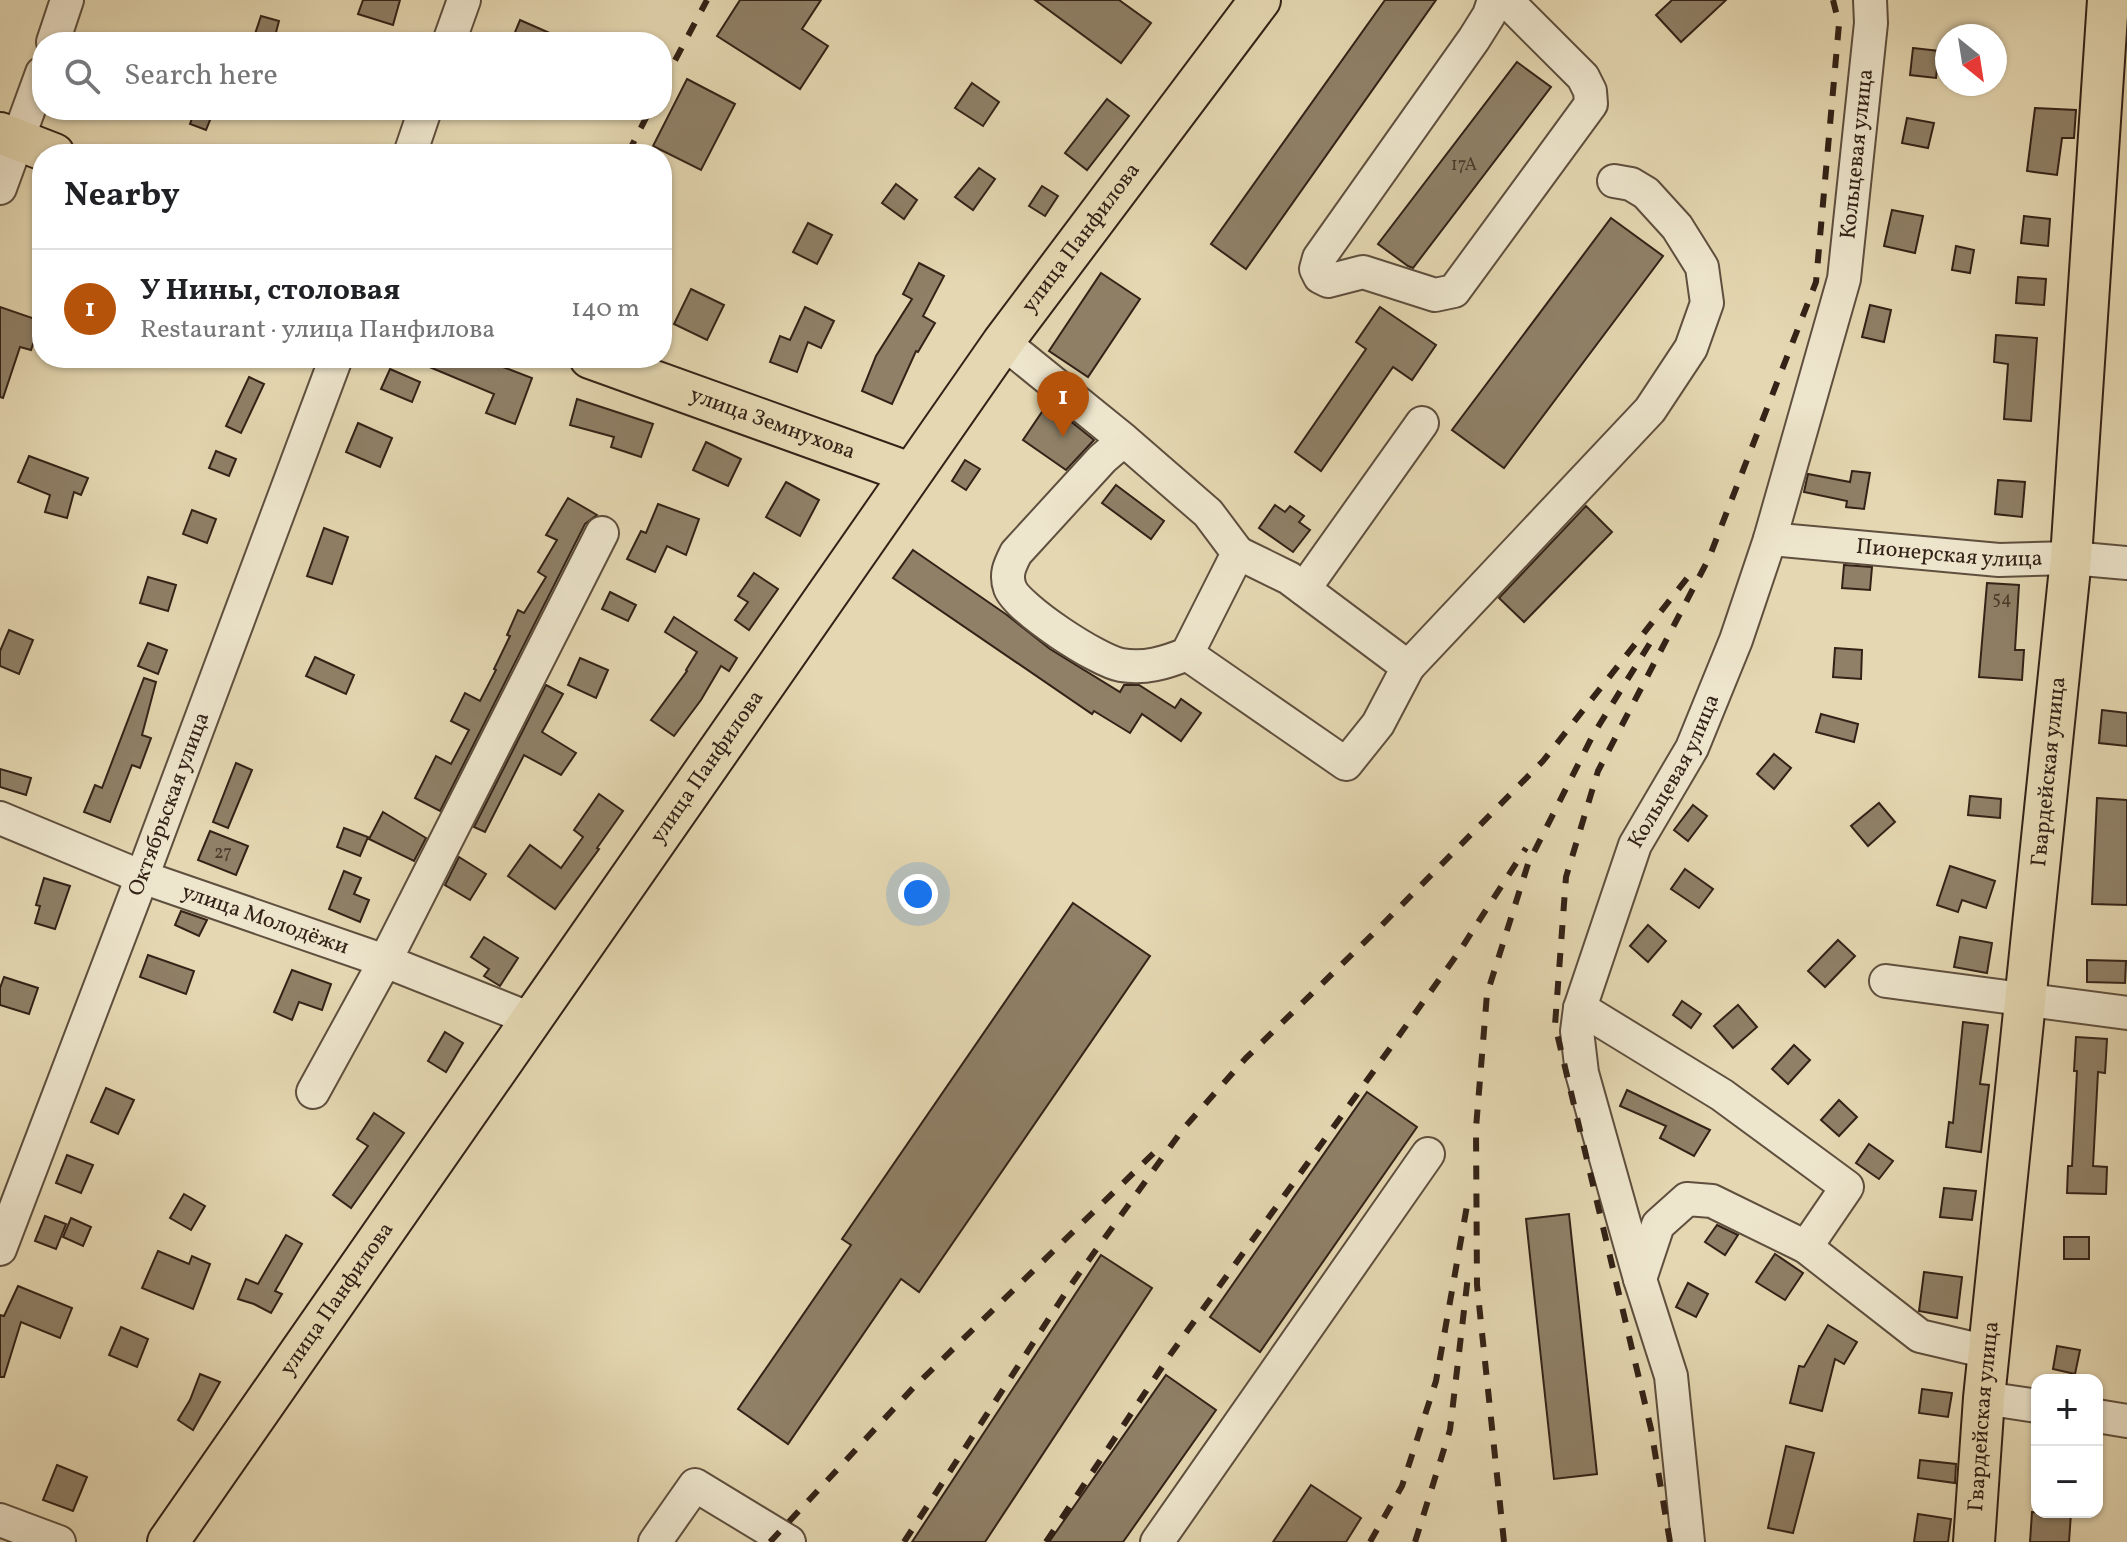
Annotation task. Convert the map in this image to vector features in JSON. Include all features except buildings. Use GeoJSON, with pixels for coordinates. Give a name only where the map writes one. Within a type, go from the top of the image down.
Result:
{"type":"FeatureCollection","features":[{"type":"Feature","properties":{"kind":"main road","name":"улица Панфилова"},"geometry":{"type":"LineString","coordinates":[[168,1542],[910,473],[1003,342],[1260,0]]}},
{"type":"Feature","properties":{"kind":"main road","name":"Гвардейская улица"},"geometry":{"type":"LineString","coordinates":[[1974,1542],[1988,1352],[2071,558],[2108,0]]}},
{"type":"Feature","properties":{"kind":"main road","name":"улица Земнухова"},"geometry":{"type":"LineString","coordinates":[[618,368],[910,473]]}},
{"type":"Feature","properties":{"kind":"street"},"geometry":{"type":"LineString","coordinates":[[56,32],[67,0]]}},
{"type":"Feature","properties":{"kind":"street"},"geometry":{"type":"LineString","coordinates":[[453,32],[464,0]]}},
{"type":"Feature","properties":{"kind":"street"},"geometry":{"type":"LineString","coordinates":[[1494,0],[1474,39],[1319,258],[1316,269],[1320,277],[1328,281],[1363,272],[1435,295],[1454,291],[1591,104],[1590,91],[1583,77],[1506,0]]}},
{"type":"Feature","properties":{"kind":"street","name":"Кольцевая улица"},"geometry":{"type":"LineString","coordinates":[[1688,1542],[1671,1376],[1640,1279],[1582,1073],[1577,1031],[1580,1008],[1635,845],[1692,748],[1736,640],[1770,539],[1844,279],[1871,23],[1870,0]]}},
{"type":"Feature","properties":{"kind":"street"},"geometry":{"type":"LineString","coordinates":[[0,188],[24,142],[32,111]]}},
{"type":"Feature","properties":{"kind":"street"},"geometry":{"type":"LineString","coordinates":[[413,144],[422,120]]}},
{"type":"Feature","properties":{"kind":"street"},"geometry":{"type":"LineString","coordinates":[[1187,654],[1346,764],[1378,724],[1408,667],[1650,410],[1691,348],[1707,303],[1702,267],[1677,227],[1646,193],[1631,184],[1614,181]]}},
{"type":"Feature","properties":{"kind":"street"},"geometry":{"type":"LineString","coordinates":[[1003,342],[1208,513],[1238,553],[1289,578],[1408,667]]}},
{"type":"Feature","properties":{"kind":"street","name":"Октябрьская улица"},"geometry":{"type":"LineString","coordinates":[[0,1249],[332,368]]}},
{"type":"Feature","properties":{"kind":"street"},"geometry":{"type":"LineString","coordinates":[[1304,589],[1422,423]]}},
{"type":"Feature","properties":{"kind":"street"},"geometry":{"type":"LineString","coordinates":[[1124,440],[1102,459],[1016,553],[1007,570],[1011,591],[1035,615],[1095,656],[1119,665],[1145,667],[1187,654],[1238,553]]}},
{"type":"Feature","properties":{"kind":"street"},"geometry":{"type":"LineString","coordinates":[[313,1092],[385,961],[602,533]]}},
{"type":"Feature","properties":{"kind":"street","name":"Пионерская улица"},"geometry":{"type":"LineString","coordinates":[[1770,539],[1999,560],[2071,558],[2127,563]]}},
{"type":"Feature","properties":{"kind":"street","name":"улица Молодёжи"},"geometry":{"type":"LineString","coordinates":[[0,818],[142,877],[385,961],[531,1019]]}},
{"type":"Feature","properties":{"kind":"street"},"geometry":{"type":"LineString","coordinates":[[1886,981],[2127,1013]]}},
{"type":"Feature","properties":{"kind":"street"},"geometry":{"type":"LineString","coordinates":[[1580,1008],[1722,1095],[1847,1187],[1806,1247]]}},
{"type":"Feature","properties":{"kind":"street"},"geometry":{"type":"LineString","coordinates":[[1157,1542],[1428,1154]]}},
{"type":"Feature","properties":{"kind":"street"},"geometry":{"type":"LineString","coordinates":[[1640,1279],[1658,1225],[1687,1199],[1712,1201],[1806,1247],[1920,1336],[1988,1352]]}},
{"type":"Feature","properties":{"kind":"street"},"geometry":{"type":"LineString","coordinates":[[1984,1398],[2031,1405]]}},
{"type":"Feature","properties":{"kind":"street"},"geometry":{"type":"LineString","coordinates":[[2103,1417],[2127,1421]]}},
{"type":"Feature","properties":{"kind":"street"},"geometry":{"type":"LineString","coordinates":[[655,1542],[695,1485],[789,1542]]}},
{"type":"Feature","properties":{"kind":"street"},"geometry":{"type":"LineString","coordinates":[[0,1520],[59,1542]]}},
{"type":"Feature","properties":{"kind":"railway"},"geometry":{"type":"LineString","coordinates":[[672,66],[707,0]]}},
{"type":"Feature","properties":{"kind":"railway"},"geometry":{"type":"LineString","coordinates":[[1670,1542],[1651,1429],[1555,1025],[1566,877],[1598,771],[1709,558],[1816,282],[1839,24],[1833,0]]}},
{"type":"Feature","properties":{"kind":"railway"},"geometry":{"type":"LineString","coordinates":[[633,144],[645,120]]}},
{"type":"Feature","properties":{"kind":"railway"},"geometry":{"type":"LineString","coordinates":[[904,1542],[1068,1289],[1183,1129],[1246,1058],[1543,761],[1692,572]]}},
{"type":"Feature","properties":{"kind":"railway"},"geometry":{"type":"LineString","coordinates":[[1504,1542],[1477,1285],[1476,1128],[1487,994],[1528,864],[1593,735],[1655,635]]}},
{"type":"Feature","properties":{"kind":"railway"},"geometry":{"type":"LineString","coordinates":[[1046,1542],[1170,1355],[1459,952],[1526,848]]}},
{"type":"Feature","properties":{"kind":"railway"},"geometry":{"type":"LineString","coordinates":[[770,1542],[913,1388],[1161,1146]]}},
{"type":"Feature","properties":{"kind":"railway"},"geometry":{"type":"LineString","coordinates":[[1370,1542],[1402,1486],[1436,1381],[1468,1200]]}},
{"type":"Feature","properties":{"kind":"railway"},"geometry":{"type":"LineString","coordinates":[[1415,1542],[1450,1430],[1468,1276]]}},
{"type":"Feature","properties":{"kind":"place","name":"У Нины, столовая"},"geometry":{"type":"Point","coordinates":[1063,437]}}]}
